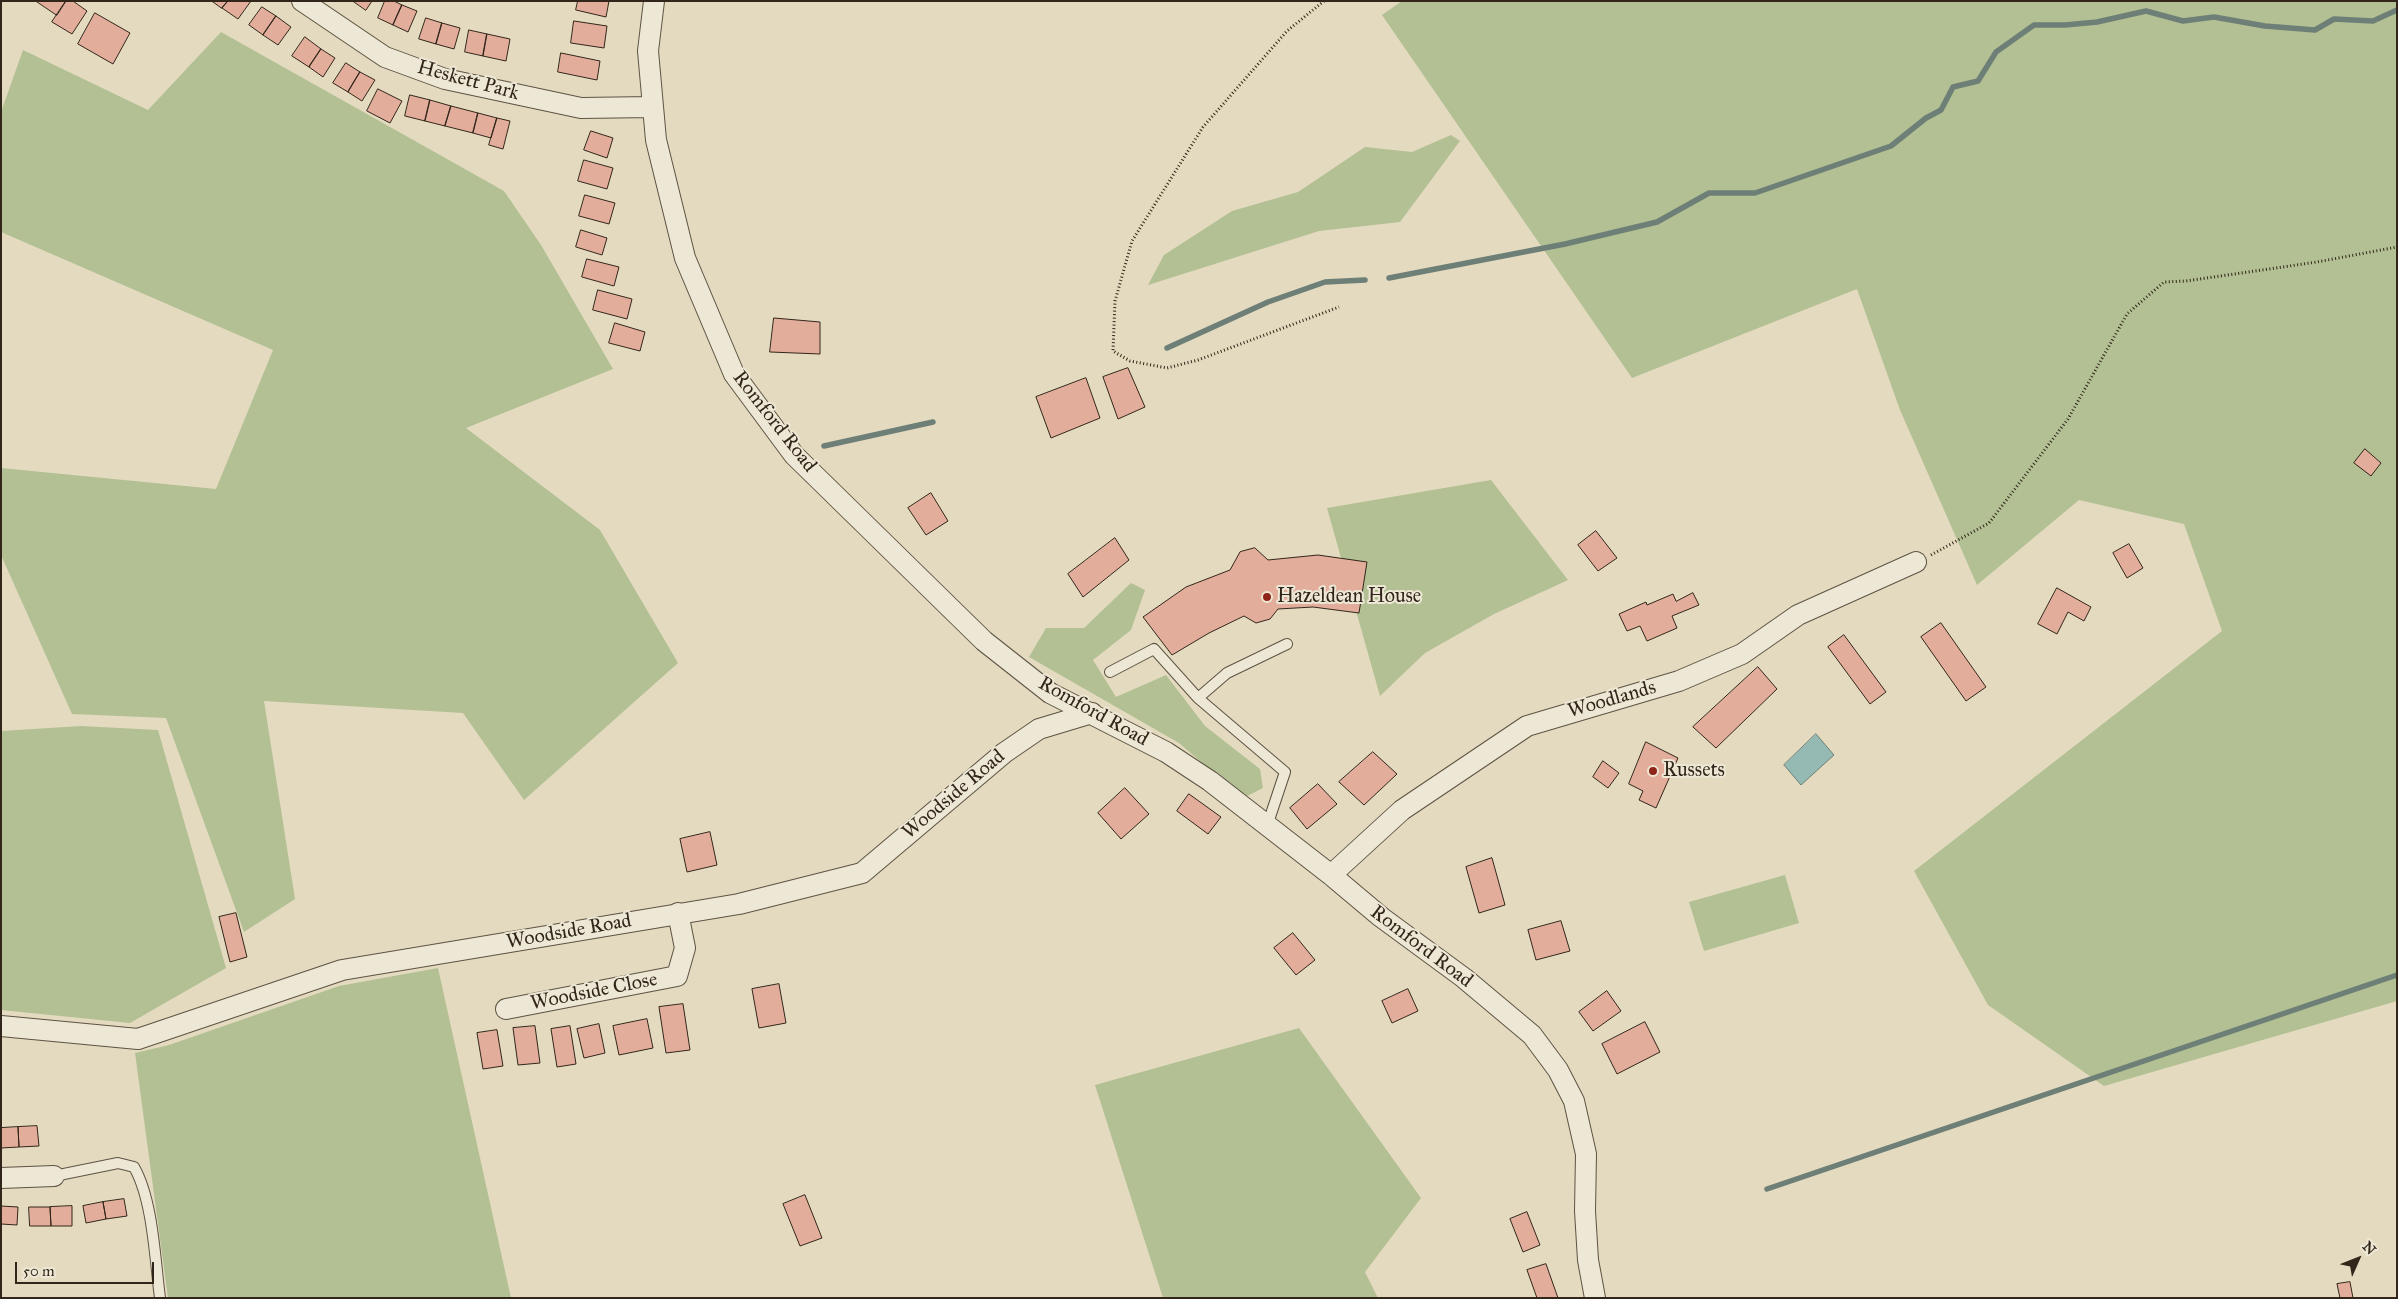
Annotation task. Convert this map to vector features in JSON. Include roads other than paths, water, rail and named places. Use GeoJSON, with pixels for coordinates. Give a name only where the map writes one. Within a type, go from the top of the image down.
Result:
{"type":"FeatureCollection","features":[{"type":"Feature","properties":{"kind":"street","name":"Heskett Park"},"geometry":{"type":"LineString","coordinates":[[302,1],[384,57],[445,79],[581,108],[651,107]]}},
{"type":"Feature","properties":{"kind":"street","name":"Romford Road"},"geometry":{"type":"LineString","coordinates":[[654,1],[648,51],[651,107],[656,140],[685,258],[734,374],[794,456],[984,641],[1050,693],[1166,752],[1210,781],[1331,875],[1381,917],[1464,978],[1532,1035],[1558,1070],[1574,1101],[1586,1154],[1585,1211],[1588,1260],[1594,1298]]}},
{"type":"Feature","properties":{"kind":"street","name":"Woodlands"},"geometry":{"type":"LineString","coordinates":[[1331,875],[1402,810],[1527,726],[1679,681],[1742,654],[1798,615],[1916,562]]}},
{"type":"Feature","properties":{"kind":"street","name":"Woodside Road"},"geometry":{"type":"LineString","coordinates":[[1,1026],[138,1039],[342,970],[739,904],[862,873],[1004,753],[1039,729],[1092,713]]}},
{"type":"Feature","properties":{"kind":"street","name":"Woodside Close"},"geometry":{"type":"LineString","coordinates":[[506,1009],[677,976],[685,948],[678,913]]}},
{"type":"Feature","properties":{"kind":"street"},"geometry":{"type":"LineString","coordinates":[[1,1178],[54,1176]]}},
{"type":"Feature","properties":{"kind":"lane"},"geometry":{"type":"LineString","coordinates":[[1198,698],[1227,673],[1287,644]]}},
{"type":"Feature","properties":{"kind":"lane"},"geometry":{"type":"LineString","coordinates":[[1110,672],[1154,649],[1198,698],[1285,772],[1267,826]]}},
{"type":"Feature","properties":{"kind":"lane"},"geometry":{"type":"LineString","coordinates":[[54,1176],[118,1163],[134,1167],[141,1180],[151,1230],[160,1298]]}},
{"type":"Feature","properties":{"kind":"water"},"geometry":{"type":"Polygon","coordinates":[[[1816,734],[1834,755],[1801,785],[1784,765],[1816,734]]]}},
{"type":"Feature","properties":{"kind":"waterway"},"geometry":{"type":"LineString","coordinates":[[1389,278],[1565,244],[1657,222],[1709,193],[1755,193],[1891,146],[1926,118],[1941,110],[1953,87],[1978,81],[1996,52],[2034,25],[2097,22],[2146,11],[2183,21],[2214,17],[2265,26],[2315,30],[2334,19],[2373,21],[2397,10]]}},
{"type":"Feature","properties":{"kind":"waterway"},"geometry":{"type":"LineString","coordinates":[[1167,348],[1268,302],[1325,282],[1365,280]]}},
{"type":"Feature","properties":{"kind":"waterway"},"geometry":{"type":"LineString","coordinates":[[824,446],[933,422]]}},
{"type":"Feature","properties":{"kind":"waterway"},"geometry":{"type":"LineString","coordinates":[[1767,1189],[2397,975]]}},
{"type":"Feature","properties":{"kind":"place","name":"Hazeldean House"},"geometry":{"type":"Point","coordinates":[1267,597]}},
{"type":"Feature","properties":{"kind":"place","name":"Russets"},"geometry":{"type":"Point","coordinates":[1653,771]}}]}
